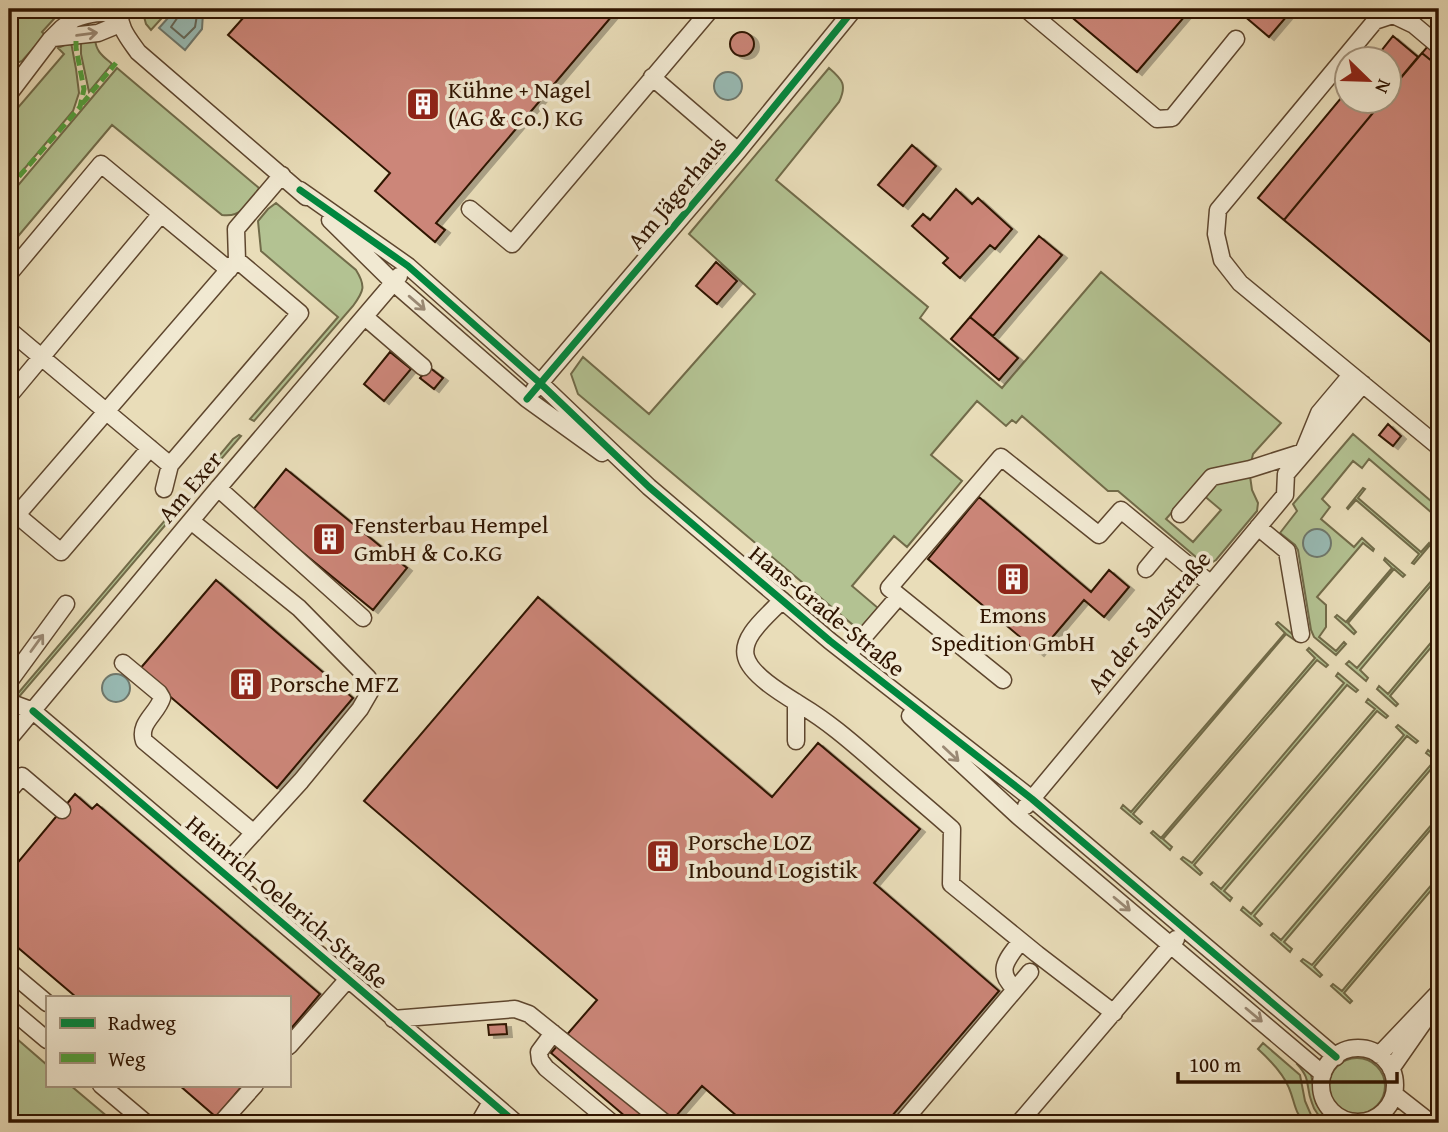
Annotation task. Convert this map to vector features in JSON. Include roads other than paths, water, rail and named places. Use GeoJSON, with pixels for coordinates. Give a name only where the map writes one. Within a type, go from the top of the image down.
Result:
{"type":"FeatureCollection","features":[{"type":"Feature","properties":{"kind":"street"},"geometry":{"type":"LineString","coordinates":[[470,209],[512,244],[710,9]]}},
{"type":"Feature","properties":{"kind":"street","name":"Am Jägerhaus"},"geometry":{"type":"LineString","coordinates":[[527,399],[738,151],[854,9]]}},
{"type":"Feature","properties":{"kind":"street"},"geometry":{"type":"LineString","coordinates":[[1026,9],[1157,119],[1172,118],[1236,39]]}},
{"type":"Feature","properties":{"kind":"street"},"geometry":{"type":"LineString","coordinates":[[9,94],[52,38],[77,14],[108,13],[120,16]]}},
{"type":"Feature","properties":{"kind":"street"},"geometry":{"type":"LineString","coordinates":[[1439,46],[1414,24],[1394,15],[1375,21],[1218,210],[1216,234],[1222,260],[1240,283],[1439,447]]}},
{"type":"Feature","properties":{"kind":"street"},"geometry":{"type":"LineString","coordinates":[[52,38],[98,33],[120,16]]}},
{"type":"Feature","properties":{"kind":"street","name":"Hans-Grade-Straße"},"geometry":{"type":"LineString","coordinates":[[120,16],[127,36],[138,52],[300,190],[408,266],[540,383],[649,487],[830,641],[1018,816],[1323,1074]]}},
{"type":"Feature","properties":{"kind":"street"},"geometry":{"type":"LineString","coordinates":[[9,74],[34,60]]}},
{"type":"Feature","properties":{"kind":"street"},"geometry":{"type":"LineString","coordinates":[[652,77],[738,151]]}},
{"type":"Feature","properties":{"kind":"street"},"geometry":{"type":"LineString","coordinates":[[9,274],[102,164],[162,214],[300,313],[170,465],[164,489]]}},
{"type":"Feature","properties":{"kind":"street"},"geometry":{"type":"LineString","coordinates":[[150,448],[61,552],[11,516],[233,265],[236,229],[282,175]]}},
{"type":"Feature","properties":{"kind":"street","name":"Hans-Grade-Straße"},"geometry":{"type":"LineString","coordinates":[[300,190],[394,283],[527,399],[649,487]]}},
{"type":"Feature","properties":{"kind":"street"},"geometry":{"type":"LineString","coordinates":[[9,396],[162,214]]}},
{"type":"Feature","properties":{"kind":"street","name":"Am Exer"},"geometry":{"type":"LineString","coordinates":[[9,739],[408,266]]}},
{"type":"Feature","properties":{"kind":"street"},"geometry":{"type":"LineString","coordinates":[[365,317],[423,367]]}},
{"type":"Feature","properties":{"kind":"street"},"geometry":{"type":"LineString","coordinates":[[9,330],[170,465]]}},
{"type":"Feature","properties":{"kind":"street","name":"An der Salzstraße"},"geometry":{"type":"LineString","coordinates":[[1018,816],[1285,495],[1286,474],[1357,379]]}},
{"type":"Feature","properties":{"kind":"street"},"geometry":{"type":"LineString","coordinates":[[1180,514],[1212,477],[1250,469],[1303,452]]}},
{"type":"Feature","properties":{"kind":"street"},"geometry":{"type":"LineString","coordinates":[[1003,680],[889,588],[1001,457],[1099,535],[1121,510],[1211,584]]}},
{"type":"Feature","properties":{"kind":"street"},"geometry":{"type":"LineString","coordinates":[[218,488],[363,618]]}},
{"type":"Feature","properties":{"kind":"street"},"geometry":{"type":"LineString","coordinates":[[191,521],[299,608],[368,678],[371,690],[360,709],[220,870]]}},
{"type":"Feature","properties":{"kind":"street"},"geometry":{"type":"LineString","coordinates":[[1258,527],[1287,551],[1301,634]]}},
{"type":"Feature","properties":{"kind":"street"},"geometry":{"type":"LineString","coordinates":[[1146,569],[1165,546]]}},
{"type":"Feature","properties":{"kind":"street"},"geometry":{"type":"LineString","coordinates":[[848,655],[899,596]]}},
{"type":"Feature","properties":{"kind":"street"},"geometry":{"type":"LineString","coordinates":[[782,600],[754,629],[747,642],[746,656],[752,669],[761,678],[823,718],[952,829],[951,884],[1114,1013]]}},
{"type":"Feature","properties":{"kind":"street"},"geometry":{"type":"LineString","coordinates":[[9,682],[66,604]]}},
{"type":"Feature","properties":{"kind":"street","name":"Hans-Grade-Straße"},"geometry":{"type":"LineString","coordinates":[[830,641],[1032,799],[1336,1056]]}},
{"type":"Feature","properties":{"kind":"street"},"geometry":{"type":"LineString","coordinates":[[123,663],[162,698],[143,726],[141,734],[144,741],[254,834]]}},
{"type":"Feature","properties":{"kind":"street","name":"Heinrich-Oelerich-Straße"},"geometry":{"type":"LineString","coordinates":[[9,702],[33,711],[516,1123]]}},
{"type":"Feature","properties":{"kind":"street"},"geometry":{"type":"LineString","coordinates":[[796,702],[796,741]]}},
{"type":"Feature","properties":{"kind":"street"},"geometry":{"type":"LineString","coordinates":[[9,791],[22,776],[62,810]]}},
{"type":"Feature","properties":{"kind":"street"},"geometry":{"type":"LineString","coordinates":[[1019,1123],[1185,929]]}},
{"type":"Feature","properties":{"kind":"street"},"geometry":{"type":"LineString","coordinates":[[1015,989],[1007,982],[1004,970],[1007,958],[1021,941]]}},
{"type":"Feature","properties":{"kind":"street"},"geometry":{"type":"LineString","coordinates":[[9,971],[46,1002]]}},
{"type":"Feature","properties":{"kind":"street"},"geometry":{"type":"LineString","coordinates":[[902,1123],[1030,972]]}},
{"type":"Feature","properties":{"kind":"street"},"geometry":{"type":"LineString","coordinates":[[290,1045],[348,979]]}},
{"type":"Feature","properties":{"kind":"street"},"geometry":{"type":"LineString","coordinates":[[1379,1055],[1439,992]]}},
{"type":"Feature","properties":{"kind":"street"},"geometry":{"type":"LineString","coordinates":[[1391,1069],[1439,999]]}},
{"type":"Feature","properties":{"kind":"street"},"geometry":{"type":"LineString","coordinates":[[9,1008],[46,1039]]}},
{"type":"Feature","properties":{"kind":"street"},"geometry":{"type":"LineString","coordinates":[[393,1019],[515,1009],[529,1014],[665,1123]]}},
{"type":"Feature","properties":{"kind":"street"},"geometry":{"type":"LineString","coordinates":[[553,1033],[539,1052],[540,1060],[612,1123]]}},
{"type":"Feature","properties":{"kind":"street"},"geometry":{"type":"LineString","coordinates":[[1357,1048],[1379,1055],[1391,1069],[1395,1085],[1390,1105],[1374,1122],[1349,1121],[1338,1116],[1323,1098],[1321,1086],[1328,1064],[1345,1051],[1357,1048]]}},
{"type":"Feature","properties":{"kind":"street"},"geometry":{"type":"LineString","coordinates":[[101,1086],[146,1123]]}},
{"type":"Feature","properties":{"kind":"street"},"geometry":{"type":"LineString","coordinates":[[221,1123],[254,1086]]}},
{"type":"Feature","properties":{"kind":"street"},"geometry":{"type":"LineString","coordinates":[[1394,1094],[1431,1123]]}},
{"type":"Feature","properties":{"kind":"street"},"geometry":{"type":"LineString","coordinates":[[479,1123],[491,1102]]}},
{"type":"Feature","properties":{"kind":"water"},"geometry":{"type":"Polygon","coordinates":[[[176,9],[207,9],[203,13],[202,29],[185,50],[159,28],[176,9]]]}},
{"type":"Feature","properties":{"kind":"water"},"geometry":{"type":"Polygon","coordinates":[[[728,72],[738,76],[742,86],[738,96],[728,100],[718,96],[714,86],[718,76],[728,72]]]}},
{"type":"Feature","properties":{"kind":"water"},"geometry":{"type":"Polygon","coordinates":[[[1317,529],[1327,533],[1331,543],[1327,553],[1317,557],[1307,553],[1303,543],[1307,533],[1317,529]]]}},
{"type":"Feature","properties":{"kind":"water"},"geometry":{"type":"Polygon","coordinates":[[[116,674],[126,678],[130,688],[126,698],[116,702],[106,698],[102,688],[106,678],[116,674]]]}},
{"type":"Feature","properties":{"kind":"place","name":"Kühne + Nagel (AG & Co.) KG"},"geometry":{"type":"Point","coordinates":[423,104]}},
{"type":"Feature","properties":{"kind":"place","name":"Fensterbau Hempel GmbH & Co.KG"},"geometry":{"type":"Point","coordinates":[329,539]}},
{"type":"Feature","properties":{"kind":"place","name":"Emons Spedition GmbH"},"geometry":{"type":"Point","coordinates":[1013,579]}},
{"type":"Feature","properties":{"kind":"place","name":"Porsche MFZ"},"geometry":{"type":"Point","coordinates":[246,684]}},
{"type":"Feature","properties":{"kind":"place","name":"Porsche LOZ Inbound Logistik"},"geometry":{"type":"Point","coordinates":[663,856]}}]}
